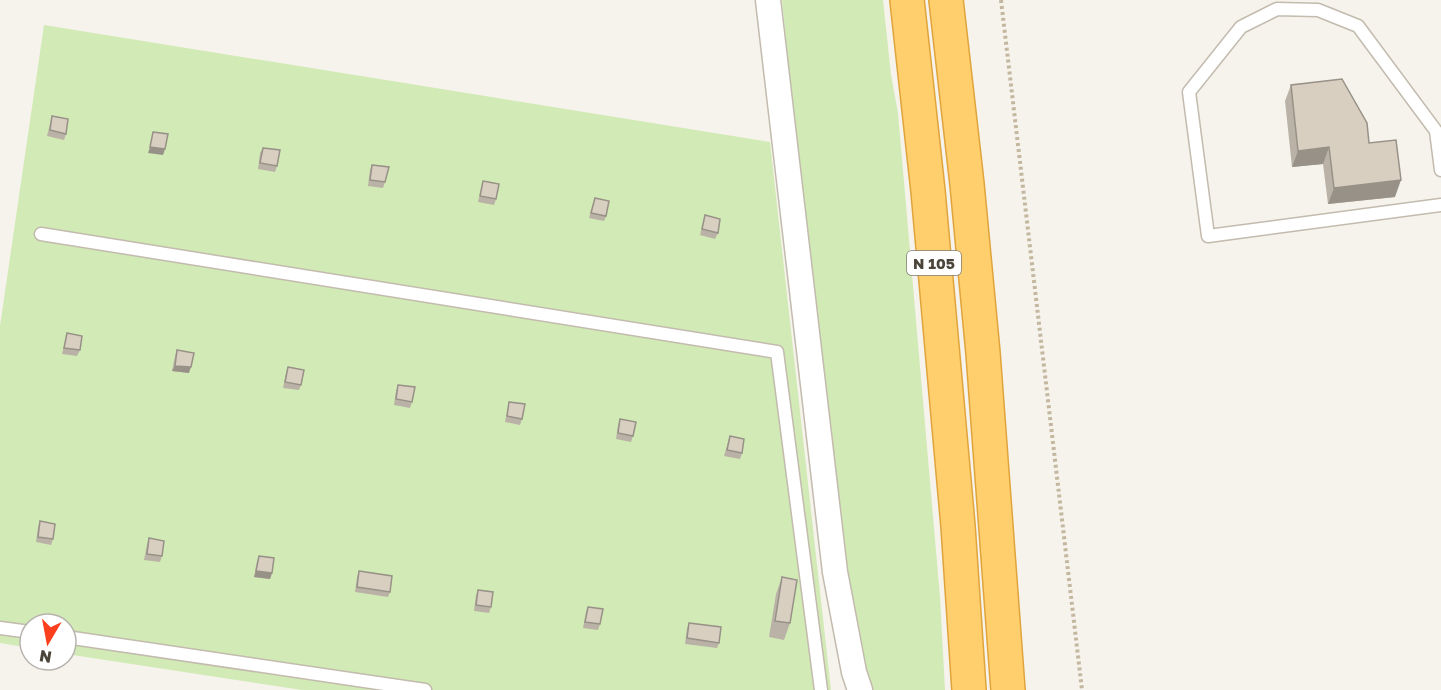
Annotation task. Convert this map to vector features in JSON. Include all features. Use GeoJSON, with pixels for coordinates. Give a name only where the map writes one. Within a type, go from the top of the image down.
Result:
{"type":"FeatureCollection","features":[{"type":"Feature","properties":{"kind":"highway","name":"N 105"},"geometry":{"type":"LineString","coordinates":[[907,0],[928,191],[958,526],[969,690]]}},
{"type":"Feature","properties":{"kind":"highway","name":"N 105"},"geometry":{"type":"LineString","coordinates":[[946,0],[966,173],[983,352],[1008,690]]}},
{"type":"Feature","properties":{"kind":"street"},"geometry":{"type":"LineString","coordinates":[[768,0],[836,572],[854,672],[860,690]]}},
{"type":"Feature","properties":{"kind":"lane"},"geometry":{"type":"LineString","coordinates":[[1441,170],[1438,131],[1358,26],[1318,10],[1278,9],[1241,27],[1189,92],[1208,236],[1441,205]]}},
{"type":"Feature","properties":{"kind":"lane"},"geometry":{"type":"LineString","coordinates":[[41,234],[777,352],[821,690]]}},
{"type":"Feature","properties":{"kind":"lane"},"geometry":{"type":"LineString","coordinates":[[0,628],[18,630]]}},
{"type":"Feature","properties":{"kind":"lane"},"geometry":{"type":"LineString","coordinates":[[78,640],[425,690]]}},
{"type":"Feature","properties":{"kind":"path"},"geometry":{"type":"LineString","coordinates":[[1001,0],[1082,690]]}},
{"type":"Feature","properties":{"kind":"green space"},"geometry":{"type":"Polygon","coordinates":[[[782,0],[883,0],[891,75],[898,113],[940,597],[945,690],[872,690],[855,625],[834,483],[811,290],[782,0]]]}},
{"type":"Feature","properties":{"kind":"green space"},"geometry":{"type":"Polygon","coordinates":[[[44,25],[770,142],[831,690],[302,690],[78,656],[78,612],[18,612],[18,646],[0,643],[0,326],[44,25]]]}},
{"type":"Feature","properties":{"kind":"building"},"geometry":{"type":"Polygon","coordinates":[[[1342,79],[1367,123],[1369,143],[1396,140],[1401,180],[1334,188],[1329,147],[1298,151],[1291,85],[1342,79]]]}},
{"type":"Feature","properties":{"kind":"building"},"geometry":{"type":"Polygon","coordinates":[[[52,116],[68,119],[66,134],[50,130],[52,116]]]}},
{"type":"Feature","properties":{"kind":"building"},"geometry":{"type":"Polygon","coordinates":[[[153,132],[168,134],[165,149],[150,147],[153,132]]]}},
{"type":"Feature","properties":{"kind":"building"},"geometry":{"type":"Polygon","coordinates":[[[263,148],[280,150],[277,166],[260,163],[263,148]]]}},
{"type":"Feature","properties":{"kind":"building"},"geometry":{"type":"Polygon","coordinates":[[[372,165],[389,167],[385,182],[370,180],[372,165]]]}},
{"type":"Feature","properties":{"kind":"building"},"geometry":{"type":"Polygon","coordinates":[[[483,181],[499,184],[496,199],[480,196],[483,181]]]}},
{"type":"Feature","properties":{"kind":"building"},"geometry":{"type":"Polygon","coordinates":[[[595,198],[609,201],[606,216],[591,213],[595,198]]]}},
{"type":"Feature","properties":{"kind":"building"},"geometry":{"type":"Polygon","coordinates":[[[705,215],[720,219],[718,233],[702,229],[705,215]]]}},
{"type":"Feature","properties":{"kind":"building"},"geometry":{"type":"Polygon","coordinates":[[[67,333],[82,336],[80,350],[64,348],[67,333]]]}},
{"type":"Feature","properties":{"kind":"building"},"geometry":{"type":"Polygon","coordinates":[[[177,350],[194,353],[191,367],[175,366],[177,350]]]}},
{"type":"Feature","properties":{"kind":"building"},"geometry":{"type":"Polygon","coordinates":[[[288,367],[304,370],[301,385],[285,382],[288,367]]]}},
{"type":"Feature","properties":{"kind":"building"},"geometry":{"type":"Polygon","coordinates":[[[398,385],[415,387],[412,402],[396,399],[398,385]]]}},
{"type":"Feature","properties":{"kind":"building"},"geometry":{"type":"Polygon","coordinates":[[[509,402],[525,404],[522,419],[507,416],[509,402]]]}},
{"type":"Feature","properties":{"kind":"building"},"geometry":{"type":"Polygon","coordinates":[[[620,419],[636,422],[633,436],[618,433],[620,419]]]}},
{"type":"Feature","properties":{"kind":"building"},"geometry":{"type":"Polygon","coordinates":[[[730,436],[744,439],[742,453],[727,450],[730,436]]]}},
{"type":"Feature","properties":{"kind":"building"},"geometry":{"type":"Polygon","coordinates":[[[40,521],[55,524],[53,539],[38,537],[40,521]]]}},
{"type":"Feature","properties":{"kind":"building"},"geometry":{"type":"Polygon","coordinates":[[[149,538],[164,541],[162,556],[147,554],[149,538]]]}},
{"type":"Feature","properties":{"kind":"building"},"geometry":{"type":"Polygon","coordinates":[[[259,556],[274,558],[272,573],[256,571],[259,556]]]}},
{"type":"Feature","properties":{"kind":"building"},"geometry":{"type":"Polygon","coordinates":[[[359,571],[392,576],[390,592],[357,587],[359,571]]]}},
{"type":"Feature","properties":{"kind":"building"},"geometry":{"type":"Polygon","coordinates":[[[782,577],[797,580],[790,623],[775,621],[782,577]]]}},
{"type":"Feature","properties":{"kind":"building"},"geometry":{"type":"Polygon","coordinates":[[[478,590],[493,592],[491,607],[476,605],[478,590]]]}},
{"type":"Feature","properties":{"kind":"building"},"geometry":{"type":"Polygon","coordinates":[[[588,607],[603,609],[600,624],[585,622],[588,607]]]}},
{"type":"Feature","properties":{"kind":"building"},"geometry":{"type":"Polygon","coordinates":[[[689,623],[721,627],[719,643],[687,638],[689,623]]]}}]}
